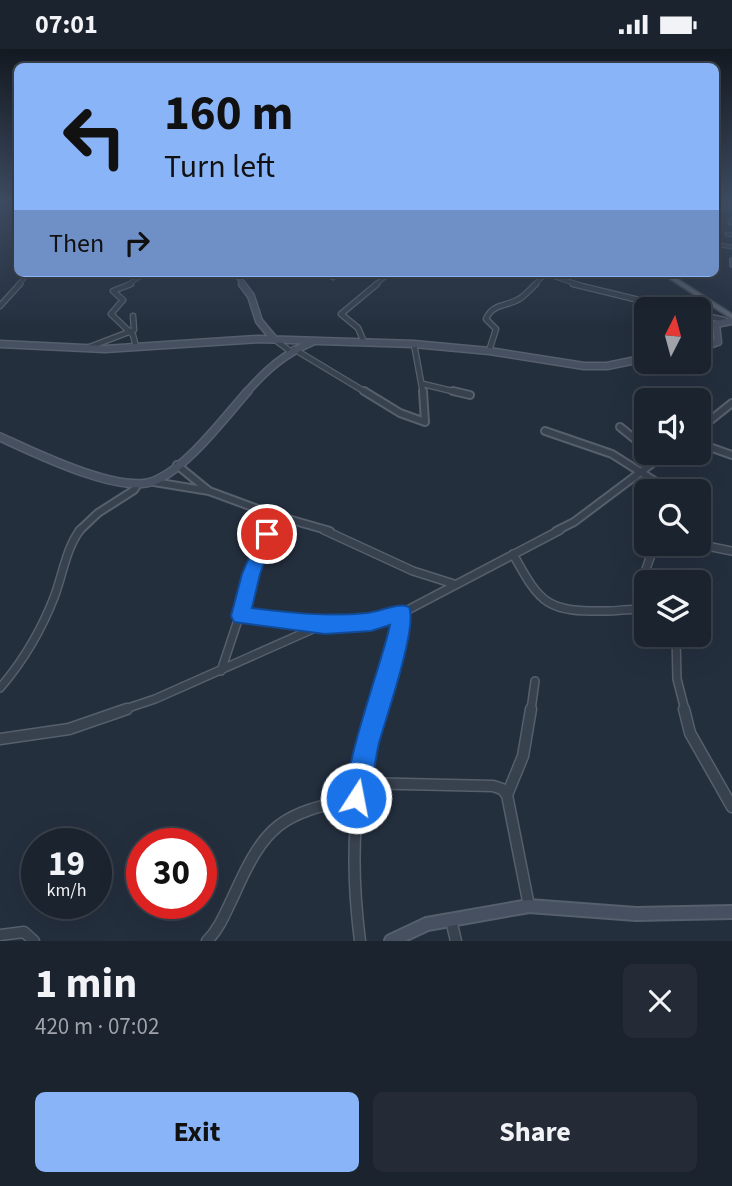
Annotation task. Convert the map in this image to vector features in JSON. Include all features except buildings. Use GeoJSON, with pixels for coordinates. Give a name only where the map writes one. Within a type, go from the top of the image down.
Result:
{"type":"FeatureCollection","features":[{"type":"Feature","properties":{"kind":"main road"},"geometry":{"type":"LineString","coordinates":[[732,260],[732,265]]}},
{"type":"Feature","properties":{"kind":"main road"},"geometry":{"type":"LineString","coordinates":[[238,277],[251,296],[259,321],[274,339]]}},
{"type":"Feature","properties":{"kind":"main road"},"geometry":{"type":"LineString","coordinates":[[670,277],[732,319]]}},
{"type":"Feature","properties":{"kind":"main road"},"geometry":{"type":"LineString","coordinates":[[711,344],[718,342],[716,324],[732,319]]}},
{"type":"Feature","properties":{"kind":"main road"},"geometry":{"type":"LineString","coordinates":[[1,345],[86,349],[274,339],[315,340],[414,344],[489,351],[584,366],[607,366],[634,360]]}},
{"type":"Feature","properties":{"kind":"main road"},"geometry":{"type":"LineString","coordinates":[[0,437],[68,467],[138,484],[154,482],[177,465],[257,380],[292,350],[315,340]]}},
{"type":"Feature","properties":{"kind":"main road"},"geometry":{"type":"LineString","coordinates":[[391,941],[427,924],[529,906],[636,914],[732,912]]}},
{"type":"Feature","properties":{"kind":"street"},"geometry":{"type":"LineString","coordinates":[[0,306],[25,277]]}},
{"type":"Feature","properties":{"kind":"street"},"geometry":{"type":"LineString","coordinates":[[136,347],[130,333],[111,314],[123,300],[113,291],[141,277]]}},
{"type":"Feature","properties":{"kind":"street"},"geometry":{"type":"LineString","coordinates":[[364,342],[358,328],[341,314],[385,277]]}},
{"type":"Feature","properties":{"kind":"street"},"geometry":{"type":"LineString","coordinates":[[489,351],[495,329],[486,319],[487,315],[500,304],[518,300],[541,277]]}},
{"type":"Feature","properties":{"kind":"street"},"geometry":{"type":"LineString","coordinates":[[555,277],[634,298]]}},
{"type":"Feature","properties":{"kind":"street"},"geometry":{"type":"LineString","coordinates":[[86,349],[130,333],[134,328],[133,316]]}},
{"type":"Feature","properties":{"kind":"street"},"geometry":{"type":"LineString","coordinates":[[711,317],[724,320]]}},
{"type":"Feature","properties":{"kind":"street"},"geometry":{"type":"LineString","coordinates":[[274,339],[400,413],[425,422],[423,384],[414,344]]}},
{"type":"Feature","properties":{"kind":"street"},"geometry":{"type":"LineString","coordinates":[[423,384],[470,395]]}},
{"type":"Feature","properties":{"kind":"street"},"geometry":{"type":"LineString","coordinates":[[711,420],[732,404]]}},
{"type":"Feature","properties":{"kind":"street"},"geometry":{"type":"LineString","coordinates":[[620,427],[634,438]]}},
{"type":"Feature","properties":{"kind":"street"},"geometry":{"type":"LineString","coordinates":[[545,431],[598,448],[653,479]]}},
{"type":"Feature","properties":{"kind":"street"},"geometry":{"type":"LineString","coordinates":[[711,448],[732,455]]}},
{"type":"Feature","properties":{"kind":"street"},"geometry":{"type":"LineString","coordinates":[[177,465],[209,491]]}},
{"type":"Feature","properties":{"kind":"street"},"geometry":{"type":"LineString","coordinates":[[240,616],[325,625],[371,622],[402,613],[574,522],[648,465]]}},
{"type":"Feature","properties":{"kind":"street"},"geometry":{"type":"LineString","coordinates":[[154,482],[209,491],[349,538],[413,571],[454,584]]}},
{"type":"Feature","properties":{"kind":"street"},"geometry":{"type":"LineString","coordinates":[[0,688],[14,673],[33,640],[60,579],[68,547],[77,532],[97,513],[134,490],[138,484]]}},
{"type":"Feature","properties":{"kind":"street"},"geometry":{"type":"LineString","coordinates":[[221,671],[251,574],[274,515]]}},
{"type":"Feature","properties":{"kind":"street"},"geometry":{"type":"LineString","coordinates":[[711,547],[732,551]]}},
{"type":"Feature","properties":{"kind":"street"},"geometry":{"type":"LineString","coordinates":[[513,554],[536,594],[546,602],[556,606],[606,611],[634,608]]}},
{"type":"Feature","properties":{"kind":"street"},"geometry":{"type":"LineString","coordinates":[[360,941],[353,889],[356,798],[402,613]]}},
{"type":"Feature","properties":{"kind":"street"},"geometry":{"type":"LineString","coordinates":[[0,739],[69,729],[155,699],[325,625]]}},
{"type":"Feature","properties":{"kind":"street"},"geometry":{"type":"LineString","coordinates":[[676,647],[677,679],[690,733],[732,807]]}},
{"type":"Feature","properties":{"kind":"street"},"geometry":{"type":"LineString","coordinates":[[507,796],[515,783],[536,681]]}},
{"type":"Feature","properties":{"kind":"street"},"geometry":{"type":"LineString","coordinates":[[359,783],[494,786],[502,789],[507,796],[529,906]]}},
{"type":"Feature","properties":{"kind":"street"},"geometry":{"type":"LineString","coordinates":[[207,941],[219,926],[244,872],[271,827],[301,809],[356,798]]}},
{"type":"Feature","properties":{"kind":"street"},"geometry":{"type":"LineString","coordinates":[[451,918],[456,941]]}},
{"type":"Feature","properties":{"kind":"street"},"geometry":{"type":"LineString","coordinates":[[0,935],[24,932],[34,941]]}},
{"type":"Feature","properties":{"kind":"route"},"geometry":{"type":"LineString","coordinates":[[267,534],[251,574],[240,616],[325,625],[371,622],[402,613],[396,648],[380,697],[356,798]]}}]}
